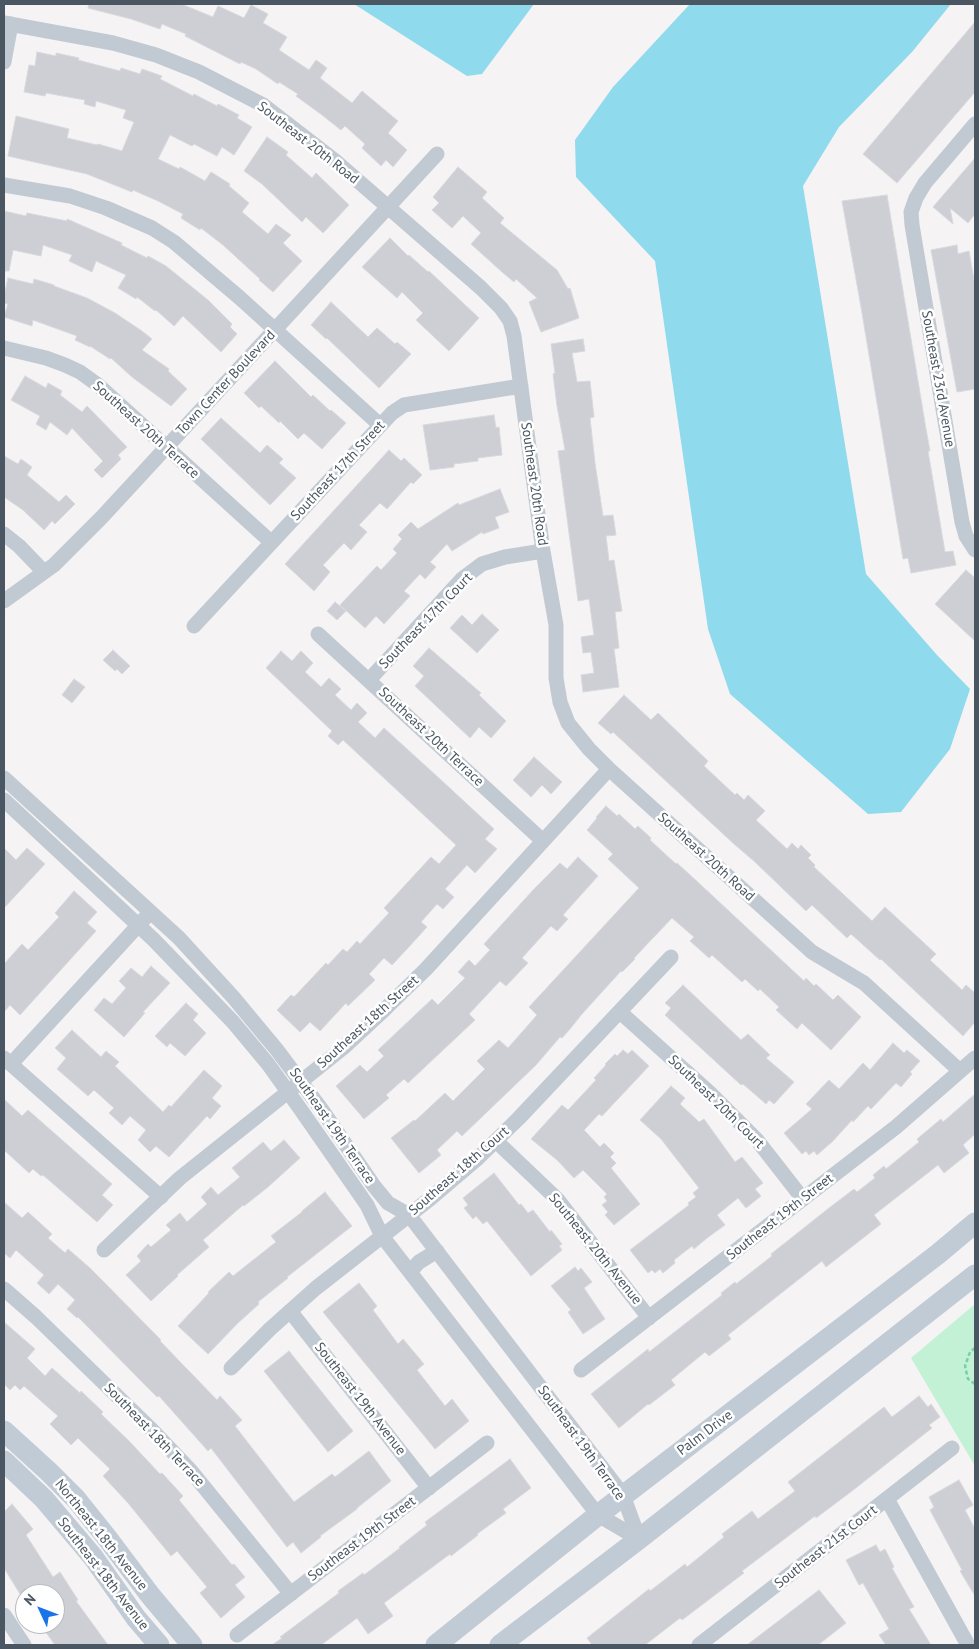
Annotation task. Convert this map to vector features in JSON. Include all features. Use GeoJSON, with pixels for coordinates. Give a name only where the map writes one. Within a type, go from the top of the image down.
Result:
{"type":"FeatureCollection","features":[{"type":"Feature","properties":{"kind":"main road","name":"Palm Drive"},"geometry":{"type":"LineString","coordinates":[[436,1645],[623,1495],[938,1254],[975,1223]]}},
{"type":"Feature","properties":{"kind":"main road"},"geometry":{"type":"LineString","coordinates":[[500,1645],[639,1539],[975,1275]]}},
{"type":"Feature","properties":{"kind":"main road","name":"Northeast 18th Avenue"},"geometry":{"type":"LineString","coordinates":[[4,1431],[76,1499],[150,1595],[192,1645]]}},
{"type":"Feature","properties":{"kind":"main road","name":"Southeast 18th Avenue"},"geometry":{"type":"LineString","coordinates":[[4,1461],[44,1499],[81,1542],[136,1618],[160,1645]]}},
{"type":"Feature","properties":{"kind":"street"},"geometry":{"type":"LineString","coordinates":[[4,62],[8,23]]}},
{"type":"Feature","properties":{"kind":"street","name":"Southeast 20th Road"},"geometry":{"type":"LineString","coordinates":[[8,23],[113,43],[156,55],[199,72],[263,105],[334,160],[481,288],[501,308],[510,321],[514,336],[543,551],[556,626],[556,678],[560,702],[568,723],[589,749],[609,769],[812,952],[864,983],[960,1071]]}},
{"type":"Feature","properties":{"kind":"street","name":"Southeast 23rd Avenue"},"geometry":{"type":"LineString","coordinates":[[975,124],[930,176],[912,204],[912,225],[962,522],[966,536],[975,550]]}},
{"type":"Feature","properties":{"kind":"street","name":"Town Center Boulevard"},"geometry":{"type":"LineString","coordinates":[[4,601],[54,565],[102,516],[437,154]]}},
{"type":"Feature","properties":{"kind":"street"},"geometry":{"type":"LineString","coordinates":[[4,184],[70,196],[106,208],[152,228],[174,242],[204,266],[380,425]]}},
{"type":"Feature","properties":{"kind":"street","name":"Southeast 20th Terrace"},"geometry":{"type":"LineString","coordinates":[[4,348],[66,365],[98,385],[271,542]]}},
{"type":"Feature","properties":{"kind":"street","name":"Southeast 17th Street"},"geometry":{"type":"LineString","coordinates":[[194,626],[392,413],[404,405],[521,386]]}},
{"type":"Feature","properties":{"kind":"street"},"geometry":{"type":"LineString","coordinates":[[4,534],[44,572]]}},
{"type":"Feature","properties":{"kind":"street","name":"Southeast 17th Court"},"geometry":{"type":"LineString","coordinates":[[369,680],[462,579],[482,564],[543,551]]}},
{"type":"Feature","properties":{"kind":"street","name":"Southeast 20th Terrace"},"geometry":{"type":"LineString","coordinates":[[318,634],[543,841]]}},
{"type":"Feature","properties":{"kind":"street","name":"Southeast 18th Street"},"geometry":{"type":"LineString","coordinates":[[104,1250],[180,1178],[343,1048],[426,968],[609,769]]}},
{"type":"Feature","properties":{"kind":"street","name":"Southeast 19th Terrace"},"geometry":{"type":"LineString","coordinates":[[4,778],[178,938],[233,997],[301,1081],[374,1186],[388,1203],[409,1215],[623,1495],[639,1539]]}},
{"type":"Feature","properties":{"kind":"street"},"geometry":{"type":"LineString","coordinates":[[6,808],[23,796]]}},
{"type":"Feature","properties":{"kind":"street","name":"Southeast 19th Terrace"},"geometry":{"type":"LineString","coordinates":[[6,808],[139,925],[233,1022],[268,1064],[367,1205],[382,1236],[598,1515],[639,1539]]}},
{"type":"Feature","properties":{"kind":"street"},"geometry":{"type":"LineString","coordinates":[[150,912],[7,1061],[160,1197]]}},
{"type":"Feature","properties":{"kind":"street","name":"Southeast 18th Court"},"geometry":{"type":"LineString","coordinates":[[231,1368],[316,1288],[478,1158],[671,957]]}},
{"type":"Feature","properties":{"kind":"street","name":"Southeast 20th Court"},"geometry":{"type":"LineString","coordinates":[[620,1012],[710,1093],[757,1140],[804,1199]]}},
{"type":"Feature","properties":{"kind":"street","name":"Southeast 19th Street"},"geometry":{"type":"LineString","coordinates":[[581,1370],[804,1199],[896,1126],[975,1058]]}},
{"type":"Feature","properties":{"kind":"street","name":"Southeast 20th Avenue"},"geometry":{"type":"LineString","coordinates":[[496,1141],[558,1200],[649,1318]]}},
{"type":"Feature","properties":{"kind":"street"},"geometry":{"type":"LineString","coordinates":[[410,1272],[419,1262],[437,1251]]}},
{"type":"Feature","properties":{"kind":"street","name":"Southeast 18th Terrace"},"geometry":{"type":"LineString","coordinates":[[4,1288],[93,1372],[191,1471],[290,1594]]}},
{"type":"Feature","properties":{"kind":"street","name":"Southeast 19th Avenue"},"geometry":{"type":"LineString","coordinates":[[290,1311],[430,1488]]}},
{"type":"Feature","properties":{"kind":"street","name":"Southeast 19th Street"},"geometry":{"type":"LineString","coordinates":[[237,1635],[487,1443]]}},
{"type":"Feature","properties":{"kind":"street","name":"Southeast 21st Court"},"geometry":{"type":"LineString","coordinates":[[699,1645],[952,1448]]}},
{"type":"Feature","properties":{"kind":"street"},"geometry":{"type":"LineString","coordinates":[[888,1499],[968,1645]]}},
{"type":"Feature","properties":{"kind":"street"},"geometry":{"type":"LineString","coordinates":[[4,1615],[24,1645]]}},
{"type":"Feature","properties":{"kind":"path"},"geometry":{"type":"LineString","coordinates":[[975,1348],[970,1352],[965,1366],[968,1379],[975,1384]]}},
{"type":"Feature","properties":{"kind":"green space"},"geometry":{"type":"Polygon","coordinates":[[[975,1304],[975,1466],[911,1358],[975,1304]]]}},
{"type":"Feature","properties":{"kind":"water"},"geometry":{"type":"Polygon","coordinates":[[[354,4],[534,4],[482,74],[467,76],[354,4]]]}},
{"type":"Feature","properties":{"kind":"water"},"geometry":{"type":"Polygon","coordinates":[[[690,4],[951,4],[912,52],[839,127],[803,186],[866,574],[937,655],[970,689],[950,749],[901,812],[868,814],[730,694],[708,629],[655,261],[576,177],[575,140],[613,87],[690,4]]]}},
{"type":"Feature","properties":{"kind":"building"},"geometry":{"type":"Polygon","coordinates":[[[89,4],[181,4],[213,17],[218,6],[244,18],[251,5],[268,14],[263,23],[287,37],[279,50],[309,70],[316,60],[327,68],[320,78],[352,103],[362,91],[398,121],[388,133],[407,150],[393,167],[386,160],[381,166],[362,148],[365,144],[345,126],[341,130],[296,96],[298,94],[279,82],[278,84],[256,69],[241,62],[240,64],[185,36],[186,34],[162,24],[160,29],[88,8],[89,4]]]}},
{"type":"Feature","properties":{"kind":"building"},"geometry":{"type":"Polygon","coordinates":[[[975,22],[975,92],[897,183],[863,154],[975,22]]]}},
{"type":"Feature","properties":{"kind":"building"},"geometry":{"type":"Polygon","coordinates":[[[37,52],[56,56],[56,53],[79,58],[78,60],[120,71],[121,68],[140,74],[142,69],[162,76],[160,79],[193,96],[194,94],[239,115],[237,118],[252,127],[234,155],[222,147],[217,156],[194,144],[192,146],[170,135],[158,159],[179,169],[180,167],[205,181],[211,172],[230,184],[229,186],[249,203],[242,212],[268,234],[276,224],[291,235],[283,243],[302,261],[273,292],[223,245],[201,228],[200,230],[181,218],[183,214],[158,201],[87,174],[8,156],[16,116],[69,129],[67,138],[122,151],[134,122],[123,118],[126,110],[96,101],[95,107],[84,104],[85,100],[46,93],[45,96],[24,92],[29,65],[35,66],[37,52]]]}},
{"type":"Feature","properties":{"kind":"building"},"geometry":{"type":"Polygon","coordinates":[[[267,137],[288,152],[286,155],[312,178],[316,173],[349,205],[323,233],[306,217],[302,222],[262,184],[244,171],[267,137]]]}},
{"type":"Feature","properties":{"kind":"building"},"geometry":{"type":"Polygon","coordinates":[[[975,158],[975,214],[968,223],[950,208],[953,224],[933,207],[975,158]]]}},
{"type":"Feature","properties":{"kind":"building"},"geometry":{"type":"Polygon","coordinates":[[[458,167],[487,192],[482,198],[504,218],[500,223],[557,270],[568,289],[570,288],[579,318],[541,332],[529,302],[537,298],[516,279],[514,282],[471,244],[481,233],[463,216],[452,228],[432,210],[439,203],[433,197],[458,167]]]}},
{"type":"Feature","properties":{"kind":"building"},"geometry":{"type":"Polygon","coordinates":[[[887,195],[945,552],[953,551],[956,565],[911,573],[908,558],[903,559],[842,201],[887,195]]]}},
{"type":"Feature","properties":{"kind":"building"},"geometry":{"type":"Polygon","coordinates":[[[4,211],[26,216],[27,213],[67,221],[67,219],[122,243],[121,245],[147,258],[148,256],[166,266],[208,300],[232,324],[230,327],[237,334],[221,352],[183,316],[174,326],[137,297],[136,299],[118,288],[126,275],[96,261],[92,272],[69,261],[72,255],[43,245],[41,256],[13,250],[9,271],[4,271],[4,211]]]}},
{"type":"Feature","properties":{"kind":"building"},"geometry":{"type":"Polygon","coordinates":[[[390,238],[408,256],[429,271],[479,318],[449,351],[416,320],[423,313],[402,292],[397,298],[362,267],[390,238]]]}},
{"type":"Feature","properties":{"kind":"building"},"geometry":{"type":"Polygon","coordinates":[[[957,245],[958,254],[969,251],[975,286],[975,389],[957,392],[931,250],[957,245]]]}},
{"type":"Feature","properties":{"kind":"building"},"geometry":{"type":"Polygon","coordinates":[[[8,278],[33,284],[34,279],[54,285],[87,298],[115,313],[152,339],[142,350],[169,369],[168,371],[187,389],[171,406],[132,377],[111,358],[75,340],[77,336],[33,320],[32,326],[4,317],[8,304],[4,303],[4,296],[8,278]]]}},
{"type":"Feature","properties":{"kind":"building"},"geometry":{"type":"Polygon","coordinates":[[[331,302],[368,337],[377,328],[395,344],[397,342],[411,354],[379,388],[311,325],[331,302]]]}},
{"type":"Feature","properties":{"kind":"building"},"geometry":{"type":"Polygon","coordinates":[[[583,339],[585,351],[572,353],[577,382],[590,381],[594,417],[590,418],[595,463],[603,516],[613,515],[616,535],[606,536],[609,561],[614,560],[622,611],[615,612],[619,648],[614,649],[619,687],[583,692],[581,675],[594,673],[591,652],[583,653],[581,637],[594,635],[589,599],[578,601],[558,451],[565,450],[557,406],[551,344],[583,339]]]}},
{"type":"Feature","properties":{"kind":"building"},"geometry":{"type":"Polygon","coordinates":[[[275,361],[311,397],[313,395],[346,423],[322,449],[304,433],[298,439],[280,421],[279,423],[261,406],[259,408],[244,393],[275,361]]]}},
{"type":"Feature","properties":{"kind":"building"},"geometry":{"type":"Polygon","coordinates":[[[25,376],[46,388],[48,383],[62,391],[60,395],[82,412],[87,406],[127,447],[118,455],[121,459],[102,478],[94,470],[103,461],[72,428],[67,435],[50,422],[46,430],[36,424],[40,416],[11,400],[25,376]]]}},
{"type":"Feature","properties":{"kind":"building"},"geometry":{"type":"Polygon","coordinates":[[[494,415],[496,428],[499,427],[502,455],[454,464],[454,467],[430,470],[423,425],[494,415]]]}},
{"type":"Feature","properties":{"kind":"building"},"geometry":{"type":"Polygon","coordinates":[[[221,418],[260,453],[267,445],[283,459],[279,463],[296,478],[270,505],[201,439],[221,418]]]}},
{"type":"Feature","properties":{"kind":"building"},"geometry":{"type":"Polygon","coordinates":[[[389,450],[401,461],[404,458],[422,475],[413,484],[411,482],[387,509],[380,503],[359,525],[367,532],[351,550],[344,543],[323,565],[330,572],[314,591],[285,564],[389,450]]]}},
{"type":"Feature","properties":{"kind":"building"},"geometry":{"type":"Polygon","coordinates":[[[4,456],[18,464],[21,459],[32,467],[27,475],[59,502],[66,495],[75,504],[55,524],[52,521],[44,530],[23,510],[4,497],[4,456]]]}},
{"type":"Feature","properties":{"kind":"building"},"geometry":{"type":"Polygon","coordinates":[[[500,489],[509,512],[495,517],[499,528],[483,534],[482,532],[452,551],[447,544],[430,562],[436,567],[425,579],[420,574],[404,591],[410,596],[384,624],[376,616],[365,628],[340,605],[377,566],[381,570],[397,553],[393,549],[402,539],[398,535],[411,522],[418,529],[458,503],[459,505],[500,489]]]}},
{"type":"Feature","properties":{"kind":"building"},"geometry":{"type":"Polygon","coordinates":[[[966,570],[975,578],[975,641],[935,604],[966,570]]]}},
{"type":"Feature","properties":{"kind":"building"},"geometry":{"type":"Polygon","coordinates":[[[335,602],[346,611],[337,620],[327,611],[335,602]]]}},
{"type":"Feature","properties":{"kind":"building"},"geometry":{"type":"Polygon","coordinates":[[[482,614],[499,630],[477,653],[450,628],[462,615],[472,625],[482,614]]]}},
{"type":"Feature","properties":{"kind":"building"},"geometry":{"type":"Polygon","coordinates":[[[429,648],[481,693],[479,695],[506,721],[491,738],[479,727],[470,738],[415,686],[424,676],[413,666],[429,648]]]}},
{"type":"Feature","properties":{"kind":"building"},"geometry":{"type":"Polygon","coordinates":[[[113,650],[130,666],[122,674],[117,669],[115,671],[103,660],[113,650]]]}},
{"type":"Feature","properties":{"kind":"building"},"geometry":{"type":"Polygon","coordinates":[[[281,651],[292,661],[301,651],[313,663],[305,672],[321,687],[329,678],[341,689],[335,695],[351,710],[357,703],[367,713],[358,722],[375,738],[384,728],[494,829],[485,839],[497,849],[475,873],[467,865],[445,889],[454,897],[443,909],[437,904],[421,922],[427,927],[407,949],[392,965],[384,958],[369,974],[375,980],[348,1006],[346,1003],[320,1031],[310,1022],[300,1032],[277,1010],[291,995],[294,997],[326,963],[328,965],[343,949],[347,952],[357,941],[360,944],[389,913],[384,908],[431,857],[439,864],[456,845],[343,740],[338,745],[328,736],[332,731],[266,668],[281,651]]]}},
{"type":"Feature","properties":{"kind":"building"},"geometry":{"type":"Polygon","coordinates":[[[74,679],[85,687],[72,703],[62,695],[74,679]]]}},
{"type":"Feature","properties":{"kind":"building"},"geometry":{"type":"Polygon","coordinates":[[[624,695],[651,720],[658,713],[708,761],[704,766],[735,795],[737,793],[744,800],[748,795],[765,811],[756,820],[787,849],[792,843],[798,849],[801,845],[811,855],[808,858],[815,865],[814,867],[872,921],[885,907],[936,954],[930,960],[962,990],[966,985],[975,993],[975,1022],[963,1036],[881,959],[851,934],[847,938],[812,905],[806,911],[613,732],[611,734],[598,723],[624,695]]]}},
{"type":"Feature","properties":{"kind":"building"},"geometry":{"type":"Polygon","coordinates":[[[534,757],[562,782],[551,794],[542,785],[531,797],[513,780],[534,757]]]}},
{"type":"Feature","properties":{"kind":"building"},"geometry":{"type":"Polygon","coordinates":[[[606,806],[617,816],[619,814],[635,829],[638,826],[651,838],[650,840],[804,981],[806,978],[814,986],[816,984],[833,1000],[838,995],[861,1017],[831,1050],[802,1023],[797,1029],[776,1010],[779,1007],[760,989],[758,991],[745,979],[742,982],[712,955],[709,958],[690,941],[694,937],[672,918],[536,1065],[462,1136],[457,1131],[437,1150],[441,1155],[419,1173],[391,1138],[415,1121],[445,1093],[453,1101],[485,1069],[477,1061],[499,1040],[508,1048],[537,1015],[529,1007],[639,888],[608,859],[613,854],[587,830],[606,806]]]}},
{"type":"Feature","properties":{"kind":"building"},"geometry":{"type":"Polygon","coordinates":[[[4,848],[16,860],[27,848],[45,864],[4,908],[4,848]]]}},
{"type":"Feature","properties":{"kind":"building"},"geometry":{"type":"Polygon","coordinates":[[[578,857],[598,876],[563,915],[568,919],[557,931],[551,926],[522,958],[528,963],[506,986],[500,981],[469,1014],[475,1020],[408,1083],[404,1079],[386,1095],[389,1098],[364,1119],[336,1086],[360,1065],[367,1072],[384,1056],[378,1050],[432,999],[438,1005],[465,978],[458,972],[469,960],[475,966],[490,950],[484,944],[534,889],[560,863],[567,869],[578,857]]]}},
{"type":"Feature","properties":{"kind":"building"},"geometry":{"type":"Polygon","coordinates":[[[74,891],[97,912],[87,923],[96,931],[20,1015],[10,1005],[4,1012],[4,964],[22,944],[28,950],[59,917],[55,913],[74,891]]]}},
{"type":"Feature","properties":{"kind":"building"},"geometry":{"type":"Polygon","coordinates":[[[151,966],[170,983],[143,1012],[145,1013],[124,1037],[94,1010],[104,998],[112,1004],[126,988],[119,981],[131,968],[142,977],[151,966]]]}},
{"type":"Feature","properties":{"kind":"building"},"geometry":{"type":"Polygon","coordinates":[[[683,985],[741,1040],[748,1034],[770,1055],[766,1058],[794,1082],[774,1104],[769,1100],[766,1104],[743,1084],[741,1085],[665,1015],[671,1008],[665,1003],[683,985]]]}},
{"type":"Feature","properties":{"kind":"building"},"geometry":{"type":"Polygon","coordinates":[[[186,1003],[198,1014],[193,1020],[206,1033],[185,1056],[170,1043],[167,1047],[155,1036],[186,1003]]]}},
{"type":"Feature","properties":{"kind":"building"},"geometry":{"type":"Polygon","coordinates":[[[72,1030],[101,1057],[106,1051],[119,1062],[115,1066],[163,1112],[169,1105],[171,1107],[204,1070],[222,1086],[212,1098],[221,1106],[210,1119],[207,1116],[169,1157],[156,1146],[150,1152],[138,1140],[146,1130],[130,1116],[122,1125],[109,1113],[114,1108],[94,1090],[88,1096],[57,1069],[66,1058],[55,1048],[72,1030]]]}},
{"type":"Feature","properties":{"kind":"building"},"geometry":{"type":"Polygon","coordinates":[[[893,1043],[904,1053],[907,1050],[920,1061],[910,1072],[912,1074],[901,1087],[896,1083],[871,1109],[868,1106],[817,1155],[814,1151],[809,1155],[806,1151],[802,1154],[784,1133],[812,1109],[806,1104],[829,1080],[839,1089],[863,1063],[870,1070],[893,1043]]]}},
{"type":"Feature","properties":{"kind":"building"},"geometry":{"type":"Polygon","coordinates":[[[623,1050],[628,1054],[632,1050],[649,1066],[602,1116],[599,1114],[584,1130],[600,1147],[604,1143],[614,1153],[610,1157],[616,1163],[611,1168],[640,1204],[614,1225],[605,1215],[608,1212],[602,1205],[607,1201],[604,1197],[607,1194],[583,1170],[574,1178],[557,1160],[531,1139],[562,1105],[568,1110],[596,1080],[594,1078],[605,1064],[615,1054],[617,1056],[623,1050]]]}},
{"type":"Feature","properties":{"kind":"building"},"geometry":{"type":"Polygon","coordinates":[[[671,1086],[685,1098],[680,1104],[699,1122],[704,1119],[735,1162],[742,1157],[763,1183],[755,1189],[761,1196],[746,1208],[738,1198],[717,1215],[725,1225],[694,1249],[692,1246],[674,1260],[675,1263],[663,1273],[660,1269],[655,1273],[652,1270],[648,1273],[630,1250],[689,1205],[688,1203],[696,1197],[693,1193],[699,1188],[661,1139],[640,1120],[671,1086]]]}},
{"type":"Feature","properties":{"kind":"building"},"geometry":{"type":"Polygon","coordinates":[[[975,1094],[975,1134],[963,1145],[969,1153],[944,1173],[938,1165],[874,1215],[881,1224],[826,1267],[822,1261],[728,1335],[731,1339],[709,1356],[705,1352],[671,1380],[675,1385],[619,1428],[591,1394],[648,1349],[649,1352],[722,1295],[721,1293],[735,1282],[736,1284],[772,1256],[771,1254],[829,1208],[854,1189],[857,1192],[875,1178],[873,1175],[884,1166],[886,1169],[919,1142],[917,1139],[941,1119],[943,1122],[975,1094]]]}},
{"type":"Feature","properties":{"kind":"building"},"geometry":{"type":"Polygon","coordinates":[[[4,1099],[22,1116],[28,1110],[112,1184],[102,1195],[113,1205],[97,1222],[43,1175],[41,1176],[33,1169],[29,1173],[4,1150],[4,1099]]]}},
{"type":"Feature","properties":{"kind":"building"},"geometry":{"type":"Polygon","coordinates":[[[284,1140],[300,1158],[203,1240],[209,1247],[151,1301],[126,1275],[141,1261],[137,1256],[148,1244],[151,1247],[171,1230],[166,1225],[180,1213],[187,1222],[207,1204],[201,1197],[211,1187],[218,1195],[240,1177],[232,1168],[263,1142],[271,1151],[284,1140]]]}},
{"type":"Feature","properties":{"kind":"building"},"geometry":{"type":"Polygon","coordinates":[[[494,1173],[519,1205],[521,1204],[528,1213],[533,1210],[562,1244],[559,1246],[562,1250],[531,1276],[487,1221],[483,1224],[476,1216],[473,1219],[464,1208],[468,1205],[463,1198],[494,1173]]]}},
{"type":"Feature","properties":{"kind":"building"},"geometry":{"type":"Polygon","coordinates":[[[325,1192],[352,1226],[258,1302],[259,1304],[208,1354],[178,1326],[208,1292],[229,1272],[233,1276],[276,1242],[271,1236],[325,1192]]]}},
{"type":"Feature","properties":{"kind":"building"},"geometry":{"type":"Polygon","coordinates":[[[4,1202],[22,1218],[28,1212],[52,1234],[48,1238],[65,1253],[68,1249],[90,1268],[217,1400],[220,1396],[242,1420],[235,1426],[294,1502],[332,1474],[335,1477],[369,1451],[391,1481],[301,1553],[293,1542],[287,1547],[211,1448],[208,1451],[159,1396],[157,1397],[78,1317],[67,1309],[75,1300],[58,1284],[49,1294],[37,1283],[44,1275],[16,1250],[10,1258],[4,1253],[4,1202]]]}},
{"type":"Feature","properties":{"kind":"building"},"geometry":{"type":"Polygon","coordinates":[[[575,1267],[578,1271],[581,1268],[592,1282],[584,1288],[605,1319],[583,1334],[568,1312],[571,1310],[551,1286],[575,1267]]]}},
{"type":"Feature","properties":{"kind":"building"},"geometry":{"type":"Polygon","coordinates":[[[359,1283],[377,1306],[373,1310],[398,1344],[403,1339],[424,1364],[417,1370],[445,1406],[452,1399],[469,1421],[435,1449],[323,1312],[359,1283]]]}},
{"type":"Feature","properties":{"kind":"building"},"geometry":{"type":"Polygon","coordinates":[[[4,1322],[35,1349],[27,1358],[45,1376],[52,1368],[80,1393],[81,1391],[160,1474],[162,1473],[183,1496],[179,1500],[232,1565],[234,1564],[245,1577],[235,1585],[245,1597],[221,1618],[200,1593],[207,1587],[177,1551],[171,1556],[128,1503],[103,1476],[110,1469],[78,1438],[71,1445],[50,1424],[58,1416],[24,1386],[20,1390],[15,1385],[10,1390],[4,1384],[4,1322]]]}},
{"type":"Feature","properties":{"kind":"building"},"geometry":{"type":"Polygon","coordinates":[[[289,1351],[353,1431],[328,1452],[264,1371],[289,1351]]]}},
{"type":"Feature","properties":{"kind":"building"},"geometry":{"type":"Polygon","coordinates":[[[919,1396],[928,1407],[931,1404],[940,1417],[929,1425],[932,1428],[852,1491],[816,1518],[815,1516],[742,1571],[744,1573],[682,1620],[680,1618],[645,1645],[592,1645],[587,1638],[649,1589],[650,1591],[685,1564],[687,1567],[724,1537],[722,1534],[752,1511],[758,1519],[795,1491],[788,1482],[884,1407],[892,1417],[919,1396]]]}},
{"type":"Feature","properties":{"kind":"building"},"geometry":{"type":"Polygon","coordinates":[[[510,1459],[531,1488],[503,1509],[506,1513],[478,1535],[384,1603],[393,1616],[368,1634],[357,1618],[321,1645],[272,1645],[339,1593],[338,1591],[363,1573],[364,1575],[400,1548],[427,1525],[425,1522],[510,1459]]]}},
{"type":"Feature","properties":{"kind":"building"},"geometry":{"type":"Polygon","coordinates":[[[959,1480],[973,1505],[965,1510],[975,1529],[975,1596],[960,1571],[962,1570],[930,1510],[934,1507],[929,1497],[959,1480]]]}},
{"type":"Feature","properties":{"kind":"building"},"geometry":{"type":"Polygon","coordinates":[[[12,1504],[33,1529],[26,1535],[53,1577],[60,1572],[78,1600],[76,1601],[108,1645],[55,1645],[47,1634],[65,1634],[65,1584],[15,1584],[15,1586],[4,1568],[4,1512],[12,1504]]]}},
{"type":"Feature","properties":{"kind":"building"},"geometry":{"type":"Polygon","coordinates":[[[876,1545],[880,1552],[885,1549],[894,1567],[892,1568],[914,1607],[909,1609],[931,1645],[886,1645],[879,1635],[889,1629],[863,1583],[859,1585],[846,1560],[876,1545]]]}},
{"type":"Feature","properties":{"kind":"building"},"geometry":{"type":"Polygon","coordinates":[[[819,1590],[846,1623],[818,1645],[747,1645],[819,1590]]]}}]}
